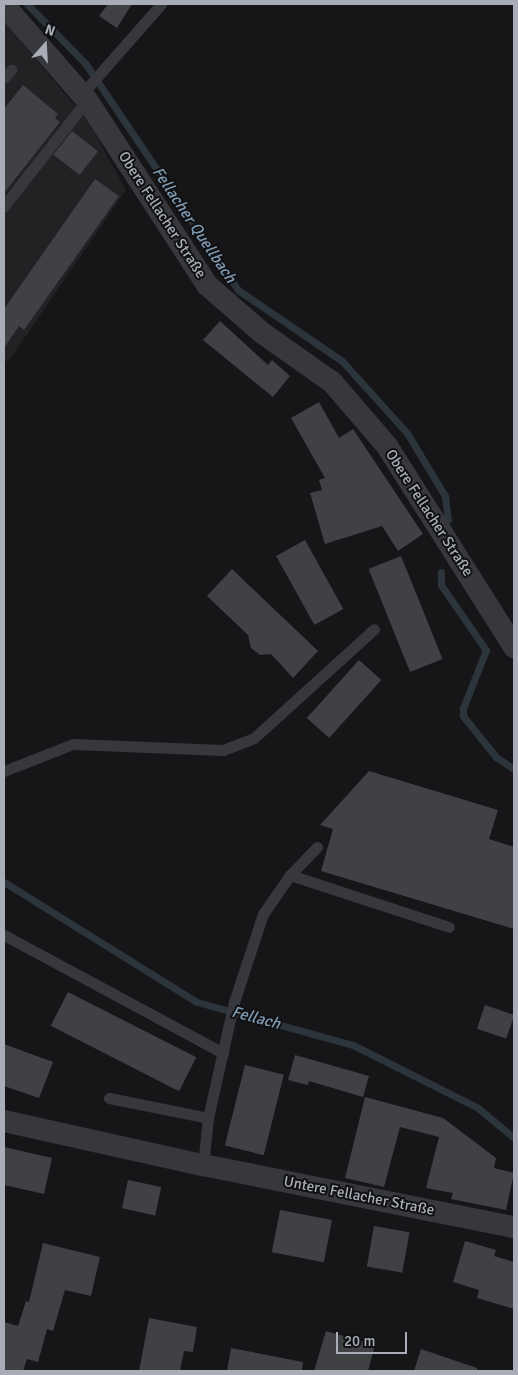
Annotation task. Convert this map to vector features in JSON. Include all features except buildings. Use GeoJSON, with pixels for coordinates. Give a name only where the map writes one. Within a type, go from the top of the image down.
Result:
{"type":"FeatureCollection","features":[{"type":"Feature","properties":{"kind":"street","name":"Obere Fellacher Straße"},"geometry":{"type":"LineString","coordinates":[[4,5],[86,93],[207,285],[261,332],[332,382],[387,446],[514,647]]}},
{"type":"Feature","properties":{"kind":"street","name":"Untere Fellacher Straße"},"geometry":{"type":"LineString","coordinates":[[4,1121],[203,1166],[514,1227]]}},
{"type":"Feature","properties":{"kind":"lane"},"geometry":{"type":"LineString","coordinates":[[4,206],[110,62],[162,4]]}},
{"type":"Feature","properties":{"kind":"lane"},"geometry":{"type":"LineString","coordinates":[[4,770],[73,744],[223,750],[254,738],[374,629]]}},
{"type":"Feature","properties":{"kind":"lane"},"geometry":{"type":"LineString","coordinates":[[203,1166],[208,1118],[234,1002],[263,914],[290,875],[317,847]]}},
{"type":"Feature","properties":{"kind":"lane"},"geometry":{"type":"LineString","coordinates":[[290,875],[449,927]]}},
{"type":"Feature","properties":{"kind":"lane"},"geometry":{"type":"LineString","coordinates":[[4,935],[223,1053]]}},
{"type":"Feature","properties":{"kind":"lane"},"geometry":{"type":"LineString","coordinates":[[109,1098],[208,1118]]}},
{"type":"Feature","properties":{"kind":"shaded area"},"geometry":{"type":"Polygon","coordinates":[[[4,22],[88,121],[126,190],[8,362],[4,359],[4,22]]]}},
{"type":"Feature","properties":{"kind":"waterway","name":"Fellacher Quellbach"},"geometry":{"type":"LineString","coordinates":[[27,4],[85,63],[238,290],[342,361],[407,433],[445,496],[448,520]]}},
{"type":"Feature","properties":{"kind":"waterway","name":"Fellacher Quellbach"},"geometry":{"type":"LineString","coordinates":[[441,572],[441,585],[486,650],[463,708],[463,716],[496,757],[514,769]]}},
{"type":"Feature","properties":{"kind":"waterway","name":"Fellach"},"geometry":{"type":"LineString","coordinates":[[4,882],[197,1002],[353,1045],[478,1108],[514,1138]]}}]}
